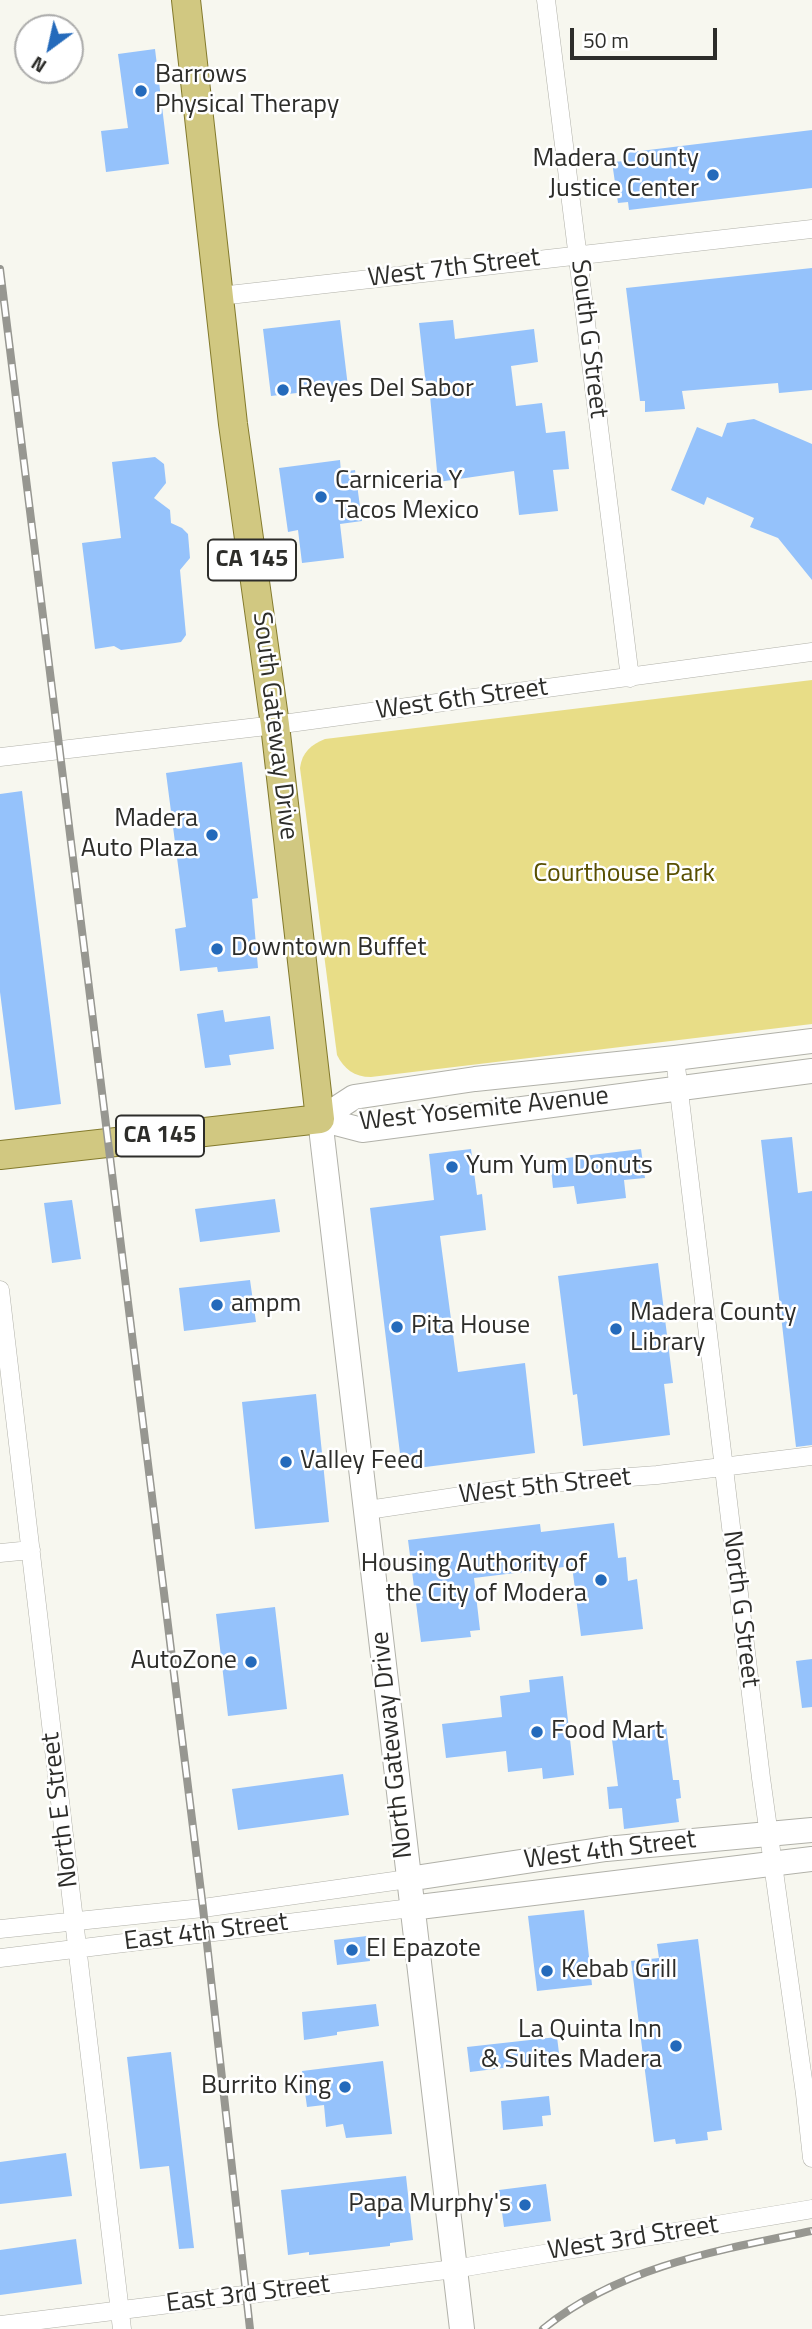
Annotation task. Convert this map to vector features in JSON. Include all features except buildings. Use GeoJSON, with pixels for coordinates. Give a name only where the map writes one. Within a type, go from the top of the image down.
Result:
{"type":"FeatureCollection","features":[{"type":"Feature","properties":{"kind":"main road","name":"South Gateway Drive"},"geometry":{"type":"LineString","coordinates":[[186,0],[233,424],[275,725],[320,1119]]}},
{"type":"Feature","properties":{"kind":"main road","name":"West Yosemite Avenue"},"geometry":{"type":"LineString","coordinates":[[320,1119],[354,1097],[475,1079],[812,1041]]}},
{"type":"Feature","properties":{"kind":"main road","name":"West Yosemite Avenue"},"geometry":{"type":"LineString","coordinates":[[320,1119],[362,1130],[812,1071]]}},
{"type":"Feature","properties":{"kind":"main road","name":"CA 145"},"geometry":{"type":"LineString","coordinates":[[0,1156],[320,1119]]}},
{"type":"Feature","properties":{"kind":"main road","name":"North Gateway Drive"},"geometry":{"type":"LineString","coordinates":[[320,1119],[462,2329]]}},
{"type":"Feature","properties":{"kind":"main road","name":"West 4th Street"},"geometry":{"type":"LineString","coordinates":[[408,1879],[606,1849],[812,1830]]}},
{"type":"Feature","properties":{"kind":"main road","name":"West 4th Street"},"geometry":{"type":"LineString","coordinates":[[411,1908],[812,1859]]}},
{"type":"Feature","properties":{"kind":"street","name":"South G Street"},"geometry":{"type":"LineString","coordinates":[[546,0],[630,678]]}},
{"type":"Feature","properties":{"kind":"street","name":"West 7th Street"},"geometry":{"type":"LineString","coordinates":[[220,296],[812,229]]}},
{"type":"Feature","properties":{"kind":"street","name":"West 6th Street"},"geometry":{"type":"LineString","coordinates":[[0,757],[275,725],[812,652]]}},
{"type":"Feature","properties":{"kind":"street","name":"North G Street"},"geometry":{"type":"LineString","coordinates":[[675,1058],[768,1835],[812,2158]]}},
{"type":"Feature","properties":{"kind":"street","name":"North E Street"},"geometry":{"type":"LineString","coordinates":[[0,1290],[122,2329]]}},
{"type":"Feature","properties":{"kind":"street","name":"West 5th Street"},"geometry":{"type":"LineString","coordinates":[[368,1510],[548,1483],[657,1475],[812,1455]]}},
{"type":"Feature","properties":{"kind":"street"},"geometry":{"type":"LineString","coordinates":[[0,1553],[31,1550]]}},
{"type":"Feature","properties":{"kind":"street","name":"East 4th Street"},"geometry":{"type":"LineString","coordinates":[[0,1928],[203,1908],[408,1879]]}},
{"type":"Feature","properties":{"kind":"street","name":"East 4th Street"},"geometry":{"type":"LineString","coordinates":[[0,1958],[411,1908]]}},
{"type":"Feature","properties":{"kind":"street","name":"West 3rd Street"},"geometry":{"type":"LineString","coordinates":[[454,2269],[812,2209]]}},
{"type":"Feature","properties":{"kind":"street","name":"East 3rd Street"},"geometry":{"type":"LineString","coordinates":[[0,2326],[454,2269]]}},
{"type":"Feature","properties":{"kind":"green space","name":"Courthouse Park"},"geometry":{"type":"Polygon","coordinates":[[[812,680],[812,1024],[371,1077],[355,1074],[343,1064],[337,1055],[300,768],[305,753],[311,747],[325,739],[812,680]]]}},
{"type":"Feature","properties":{"kind":"railway"},"geometry":{"type":"LineString","coordinates":[[0,269],[203,1908],[250,2329]]}},
{"type":"Feature","properties":{"kind":"railway"},"geometry":{"type":"LineString","coordinates":[[543,2329],[604,2290],[637,2276],[706,2254],[812,2231]]}},
{"type":"Feature","properties":{"kind":"place","name":"Barrows Physical Therapy"},"geometry":{"type":"Point","coordinates":[141,91]}},
{"type":"Feature","properties":{"kind":"place","name":"Madera County Justice Center"},"geometry":{"type":"Point","coordinates":[713,175]}},
{"type":"Feature","properties":{"kind":"place","name":"Reyes Del Sabor"},"geometry":{"type":"Point","coordinates":[283,390]}},
{"type":"Feature","properties":{"kind":"place","name":"Carniceria Y Tacos Mexico"},"geometry":{"type":"Point","coordinates":[321,497]}},
{"type":"Feature","properties":{"kind":"place","name":"Madera Auto Plaza"},"geometry":{"type":"Point","coordinates":[212,835]}},
{"type":"Feature","properties":{"kind":"place","name":"Downtown Buffet"},"geometry":{"type":"Point","coordinates":[217,949]}},
{"type":"Feature","properties":{"kind":"place","name":"Yum Yum Donuts"},"geometry":{"type":"Point","coordinates":[452,1167]}},
{"type":"Feature","properties":{"kind":"place","name":"ampm"},"geometry":{"type":"Point","coordinates":[217,1305]}},
{"type":"Feature","properties":{"kind":"place","name":"Pita House"},"geometry":{"type":"Point","coordinates":[397,1327]}},
{"type":"Feature","properties":{"kind":"place","name":"Madera County Library"},"geometry":{"type":"Point","coordinates":[616,1329]}},
{"type":"Feature","properties":{"kind":"place","name":"Valley Feed"},"geometry":{"type":"Point","coordinates":[286,1462]}},
{"type":"Feature","properties":{"kind":"place","name":"Housing Authority of the City of Modera"},"geometry":{"type":"Point","coordinates":[601,1580]}},
{"type":"Feature","properties":{"kind":"place","name":"AutoZone"},"geometry":{"type":"Point","coordinates":[251,1662]}},
{"type":"Feature","properties":{"kind":"place","name":"Food Mart"},"geometry":{"type":"Point","coordinates":[537,1732]}},
{"type":"Feature","properties":{"kind":"place","name":"El Epazote"},"geometry":{"type":"Point","coordinates":[352,1950]}},
{"type":"Feature","properties":{"kind":"place","name":"Kebab Grill"},"geometry":{"type":"Point","coordinates":[547,1971]}},
{"type":"Feature","properties":{"kind":"place","name":"La Quinta Inn & Suites Madera"},"geometry":{"type":"Point","coordinates":[676,2046]}},
{"type":"Feature","properties":{"kind":"place","name":"Burrito King"},"geometry":{"type":"Point","coordinates":[345,2087]}},
{"type":"Feature","properties":{"kind":"place","name":"Papa Murphy's"},"geometry":{"type":"Point","coordinates":[525,2205]}}]}
